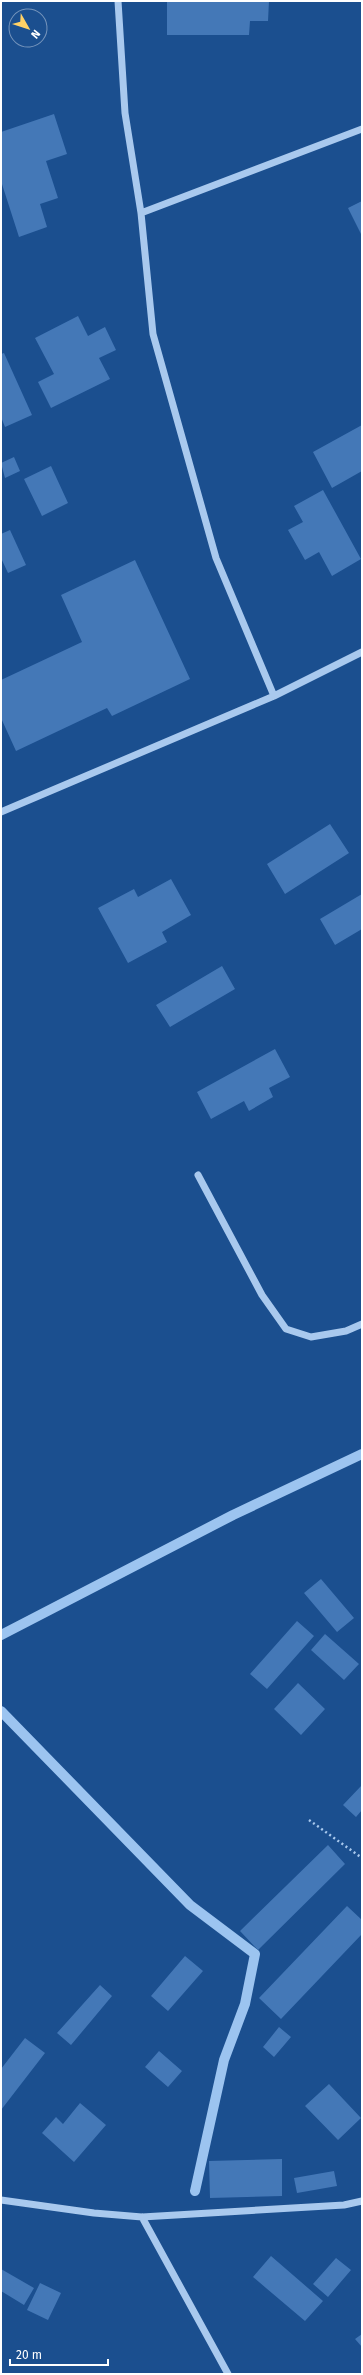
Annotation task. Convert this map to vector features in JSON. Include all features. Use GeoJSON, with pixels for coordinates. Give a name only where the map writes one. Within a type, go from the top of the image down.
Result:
{"type":"FeatureCollection","features":[{"type":"Feature","properties":{"kind":"street"},"geometry":{"type":"LineString","coordinates":[[118,1],[125,112],[140,213],[153,334],[216,558],[274,696]]}},
{"type":"Feature","properties":{"kind":"street"},"geometry":{"type":"LineString","coordinates":[[140,213],[362,129]]}},
{"type":"Feature","properties":{"kind":"street"},"geometry":{"type":"LineString","coordinates":[[1,812],[274,696],[362,652]]}},
{"type":"Feature","properties":{"kind":"street"},"geometry":{"type":"LineString","coordinates":[[198,1175],[262,1295],[286,1329],[311,1337],[346,1331],[362,1324]]}},
{"type":"Feature","properties":{"kind":"street"},"geometry":{"type":"LineString","coordinates":[[1,2200],[94,2213],[142,2217],[362,2202]]}},
{"type":"Feature","properties":{"kind":"street"},"geometry":{"type":"LineString","coordinates":[[142,2217],[228,2374]]}},
{"type":"Feature","properties":{"kind":"path"},"geometry":{"type":"LineString","coordinates":[[309,1820],[362,1858]]}},
{"type":"Feature","properties":{"kind":"building"},"geometry":{"type":"Polygon","coordinates":[[[167,1],[269,1],[268,21],[250,21],[249,35],[167,35],[167,1]]]}},
{"type":"Feature","properties":{"kind":"building"},"geometry":{"type":"Polygon","coordinates":[[[54,114],[67,154],[46,161],[58,198],[40,204],[47,227],[19,237],[1,181],[1,132],[54,114]]]}},
{"type":"Feature","properties":{"kind":"building"},"geometry":{"type":"Polygon","coordinates":[[[362,201],[362,236],[348,208],[362,201]]]}},
{"type":"Feature","properties":{"kind":"building"},"geometry":{"type":"Polygon","coordinates":[[[78,316],[88,336],[105,327],[116,350],[99,358],[110,379],[51,408],[38,382],[54,374],[35,338],[78,316]]]}},
{"type":"Feature","properties":{"kind":"building"},"geometry":{"type":"Polygon","coordinates":[[[4,353],[32,415],[5,427],[1,417],[1,354],[4,353]]]}},
{"type":"Feature","properties":{"kind":"building"},"geometry":{"type":"Polygon","coordinates":[[[362,425],[362,471],[332,488],[313,452],[362,425]]]}},
{"type":"Feature","properties":{"kind":"building"},"geometry":{"type":"Polygon","coordinates":[[[14,457],[20,471],[5,478],[1,463],[14,457]]]}},
{"type":"Feature","properties":{"kind":"building"},"geometry":{"type":"Polygon","coordinates":[[[51,466],[68,503],[42,516],[24,479],[51,466]]]}},
{"type":"Feature","properties":{"kind":"building"},"geometry":{"type":"Polygon","coordinates":[[[323,490],[361,559],[332,576],[319,552],[305,560],[288,530],[303,522],[294,506],[323,490]]]}},
{"type":"Feature","properties":{"kind":"building"},"geometry":{"type":"Polygon","coordinates":[[[10,530],[26,565],[8,573],[1,558],[1,534],[10,530]]]}},
{"type":"Feature","properties":{"kind":"building"},"geometry":{"type":"Polygon","coordinates":[[[135,560],[190,679],[112,716],[107,708],[16,751],[1,718],[1,680],[82,642],[61,595],[135,560]]]}},
{"type":"Feature","properties":{"kind":"building"},"geometry":{"type":"Polygon","coordinates":[[[330,824],[349,853],[285,894],[267,864],[330,824]]]}},
{"type":"Feature","properties":{"kind":"building"},"geometry":{"type":"Polygon","coordinates":[[[171,879],[191,915],[162,932],[167,942],[128,963],[98,908],[134,889],[138,897],[171,879]]]}},
{"type":"Feature","properties":{"kind":"building"},"geometry":{"type":"Polygon","coordinates":[[[362,894],[362,929],[335,945],[320,919],[362,894]]]}},
{"type":"Feature","properties":{"kind":"building"},"geometry":{"type":"Polygon","coordinates":[[[222,966],[235,989],[170,1027],[156,1005],[222,966]]]}},
{"type":"Feature","properties":{"kind":"building"},"geometry":{"type":"Polygon","coordinates":[[[275,1049],[290,1077],[269,1088],[273,1097],[249,1111],[244,1101],[211,1119],[197,1092],[275,1049]]]}},
{"type":"Feature","properties":{"kind":"building"},"geometry":{"type":"Polygon","coordinates":[[[321,1579],[354,1618],[337,1632],[304,1593],[321,1579]]]}},
{"type":"Feature","properties":{"kind":"building"},"geometry":{"type":"Polygon","coordinates":[[[297,1621],[314,1636],[267,1689],[250,1674],[297,1621]]]}},
{"type":"Feature","properties":{"kind":"building"},"geometry":{"type":"Polygon","coordinates":[[[325,1634],[359,1664],[344,1680],[311,1650],[325,1634]]]}},
{"type":"Feature","properties":{"kind":"building"},"geometry":{"type":"Polygon","coordinates":[[[298,1683],[325,1709],[301,1735],[274,1709],[298,1683]]]}},
{"type":"Feature","properties":{"kind":"building"},"geometry":{"type":"Polygon","coordinates":[[[362,1785],[362,1810],[356,1817],[343,1805],[362,1785]]]}},
{"type":"Feature","properties":{"kind":"building"},"geometry":{"type":"Polygon","coordinates":[[[328,1845],[345,1864],[258,1950],[240,1931],[328,1845]]]}},
{"type":"Feature","properties":{"kind":"building"},"geometry":{"type":"Polygon","coordinates":[[[347,1906],[362,1920],[362,1934],[281,2019],[259,1998],[347,1906]]]}},
{"type":"Feature","properties":{"kind":"building"},"geometry":{"type":"Polygon","coordinates":[[[185,1956],[203,1971],[168,2011],[151,1996],[185,1956]]]}},
{"type":"Feature","properties":{"kind":"building"},"geometry":{"type":"Polygon","coordinates":[[[100,1985],[112,1996],[71,2045],[57,2033],[100,1985]]]}},
{"type":"Feature","properties":{"kind":"building"},"geometry":{"type":"Polygon","coordinates":[[[279,2027],[291,2037],[274,2057],[263,2047],[279,2027]]]}},
{"type":"Feature","properties":{"kind":"building"},"geometry":{"type":"Polygon","coordinates":[[[25,2038],[45,2053],[1,2110],[1,2069],[25,2038]]]}},
{"type":"Feature","properties":{"kind":"building"},"geometry":{"type":"Polygon","coordinates":[[[159,2051],[182,2071],[168,2087],[145,2067],[159,2051]]]}},
{"type":"Feature","properties":{"kind":"building"},"geometry":{"type":"Polygon","coordinates":[[[329,2084],[361,2118],[338,2140],[305,2106],[329,2084]]]}},
{"type":"Feature","properties":{"kind":"building"},"geometry":{"type":"Polygon","coordinates":[[[80,2103],[106,2125],[74,2162],[42,2133],[56,2117],[63,2124],[80,2103]]]}},
{"type":"Feature","properties":{"kind":"building"},"geometry":{"type":"Polygon","coordinates":[[[282,2159],[282,2196],[210,2198],[209,2161],[282,2159]]]}},
{"type":"Feature","properties":{"kind":"building"},"geometry":{"type":"Polygon","coordinates":[[[334,2171],[337,2186],[297,2193],[294,2178],[334,2171]]]}},
{"type":"Feature","properties":{"kind":"building"},"geometry":{"type":"Polygon","coordinates":[[[271,2256],[323,2301],[305,2321],[253,2277],[271,2256]]]}},
{"type":"Feature","properties":{"kind":"building"},"geometry":{"type":"Polygon","coordinates":[[[336,2258],[351,2270],[328,2297],[313,2284],[336,2258]]]}},
{"type":"Feature","properties":{"kind":"building"},"geometry":{"type":"Polygon","coordinates":[[[1,2269],[34,2288],[24,2305],[1,2291],[1,2269]]]}},
{"type":"Feature","properties":{"kind":"building"},"geometry":{"type":"Polygon","coordinates":[[[40,2283],[61,2293],[48,2320],[27,2310],[40,2283]]]}},
{"type":"Feature","properties":{"kind":"building"},"geometry":{"type":"Polygon","coordinates":[[[362,2334],[362,2347],[355,2339],[362,2334]]]}},
{"type":"Feature","properties":{"kind":"waterway"},"geometry":{"type":"LineString","coordinates":[[1,1635],[233,1515],[362,1454]]}},
{"type":"Feature","properties":{"kind":"waterway"},"geometry":{"type":"LineString","coordinates":[[1,1711],[190,1905],[255,1954],[245,2004],[224,2060],[195,2191]]}}]}
